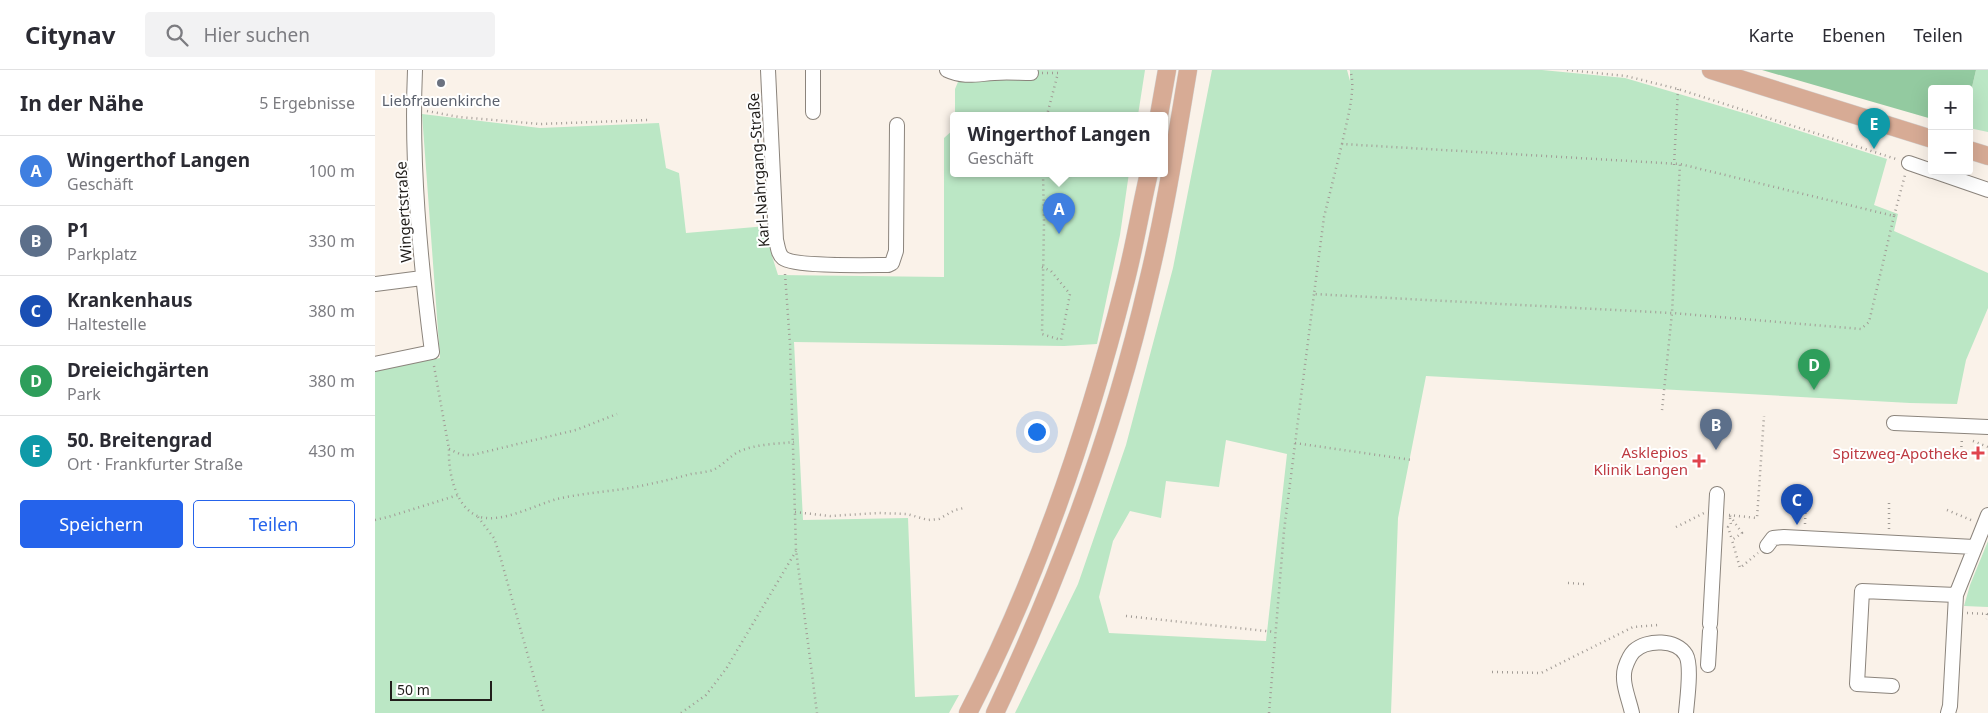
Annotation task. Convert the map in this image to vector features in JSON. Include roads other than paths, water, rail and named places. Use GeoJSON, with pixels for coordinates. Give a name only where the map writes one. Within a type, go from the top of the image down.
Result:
{"type":"FeatureCollection","features":[{"type":"Feature","properties":{"kind":"main road"},"geometry":{"type":"LineString","coordinates":[[1160,112],[1167,70]]}},
{"type":"Feature","properties":{"kind":"main road"},"geometry":{"type":"LineString","coordinates":[[995,713],[1061,558],[1111,417],[1148,282],[1170,178],[1189,70]]}},
{"type":"Feature","properties":{"kind":"main road"},"geometry":{"type":"LineString","coordinates":[[1711,70],[1928,138]]}},
{"type":"Feature","properties":{"kind":"main road"},"geometry":{"type":"LineString","coordinates":[[1973,151],[1988,156]]}},
{"type":"Feature","properties":{"kind":"main road"},"geometry":{"type":"LineString","coordinates":[[968,713],[990,670],[1064,489],[1108,348],[1148,177]]}},
{"type":"Feature","properties":{"kind":"street","name":"Wingertstraße"},"geometry":{"type":"LineString","coordinates":[[375,364],[432,352],[422,278],[413,109],[415,70]]}},
{"type":"Feature","properties":{"kind":"street","name":"Karl-Nahrgang-Straße"},"geometry":{"type":"LineString","coordinates":[[768,70],[776,240],[779,253],[783,258],[803,263],[888,265],[892,263],[896,251],[897,125]]}},
{"type":"Feature","properties":{"kind":"street"},"geometry":{"type":"LineString","coordinates":[[813,70],[813,112]]}},
{"type":"Feature","properties":{"kind":"street"},"geometry":{"type":"LineString","coordinates":[[947,70],[964,76],[993,73],[1031,73]]}},
{"type":"Feature","properties":{"kind":"street"},"geometry":{"type":"LineString","coordinates":[[1909,162],[1928,169]]}},
{"type":"Feature","properties":{"kind":"street"},"geometry":{"type":"LineString","coordinates":[[1945,175],[1988,190]]}},
{"type":"Feature","properties":{"kind":"street"},"geometry":{"type":"LineString","coordinates":[[375,284],[422,278]]}},
{"type":"Feature","properties":{"kind":"street"},"geometry":{"type":"LineString","coordinates":[[1894,423],[1988,428]]}},
{"type":"Feature","properties":{"kind":"street"},"geometry":{"type":"LineString","coordinates":[[1708,665],[1717,500]]}},
{"type":"Feature","properties":{"kind":"street"},"geometry":{"type":"LineString","coordinates":[[1948,713],[1950,706],[1956,596],[1986,520]]}},
{"type":"Feature","properties":{"kind":"street"},"geometry":{"type":"LineString","coordinates":[[1767,546],[1773,538],[1784,537],[1975,547]]}},
{"type":"Feature","properties":{"kind":"street"},"geometry":{"type":"LineString","coordinates":[[1892,686],[1857,684],[1863,591],[1956,596]]}},
{"type":"Feature","properties":{"kind":"street"},"geometry":{"type":"LineString","coordinates":[[1632,713],[1623,680],[1627,660],[1635,650],[1652,643],[1667,642],[1679,647],[1687,657],[1686,713]]}},
{"type":"Feature","properties":{"kind":"place","name":"Liebfrauenkirche"},"geometry":{"type":"Point","coordinates":[441,83]}},
{"type":"Feature","properties":{"kind":"place","name":"50. Breitengrad"},"geometry":{"type":"Point","coordinates":[1874,149]}},
{"type":"Feature","properties":{"kind":"place","name":"Wingerthof Langen"},"geometry":{"type":"Point","coordinates":[1059,234]}},
{"type":"Feature","properties":{"kind":"place","name":"Dreieichgärten"},"geometry":{"type":"Point","coordinates":[1814,390]}},
{"type":"Feature","properties":{"kind":"place","name":"P1"},"geometry":{"type":"Point","coordinates":[1716,450]}},
{"type":"Feature","properties":{"kind":"place","name":"Spitzweg-Apotheke"},"geometry":{"type":"Point","coordinates":[1978,453]}},
{"type":"Feature","properties":{"kind":"place","name":"Asklepios Klinik Langen"},"geometry":{"type":"Point","coordinates":[1699,461]}},
{"type":"Feature","properties":{"kind":"place","name":"Krankenhaus"},"geometry":{"type":"Point","coordinates":[1797,525]}}]}
